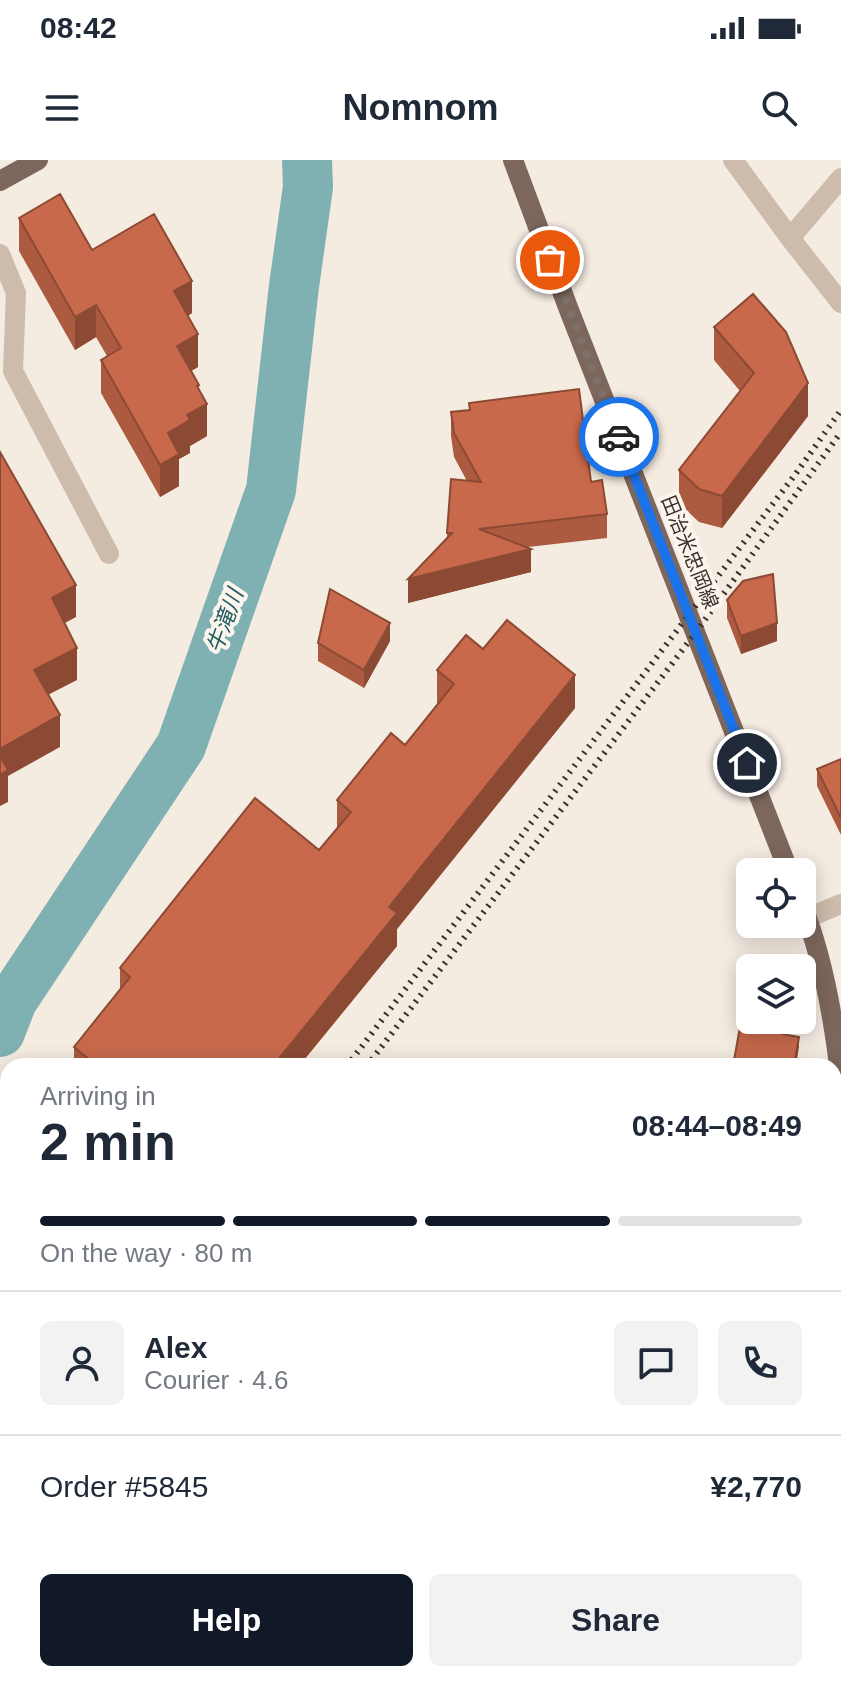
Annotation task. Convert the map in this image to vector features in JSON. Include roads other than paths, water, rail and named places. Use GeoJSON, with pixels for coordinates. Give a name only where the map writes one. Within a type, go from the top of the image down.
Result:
{"type":"FeatureCollection","features":[{"type":"Feature","properties":{"kind":"main road"},"geometry":{"type":"LineString","coordinates":[[0,181],[38,160]]}},
{"type":"Feature","properties":{"kind":"main road","name":"田治米忠岡線"},"geometry":{"type":"LineString","coordinates":[[513,160],[784,858]]}},
{"type":"Feature","properties":{"kind":"main road"},"geometry":{"type":"LineString","coordinates":[[812,938],[826,989],[838,1058]]}},
{"type":"Feature","properties":{"kind":"street"},"geometry":{"type":"LineString","coordinates":[[733,160],[841,303]]}},
{"type":"Feature","properties":{"kind":"street"},"geometry":{"type":"LineString","coordinates":[[790,238],[841,178]]}},
{"type":"Feature","properties":{"kind":"street"},"geometry":{"type":"LineString","coordinates":[[0,254],[16,293],[13,371],[109,554]]}},
{"type":"Feature","properties":{"kind":"street"},"geometry":{"type":"LineString","coordinates":[[816,909],[841,904]]}},
{"type":"Feature","properties":{"kind":"waterway","name":"牛滝川"},"geometry":{"type":"LineString","coordinates":[[0,1032],[12,1001],[181,746],[271,490],[308,187],[307,160]]}},
{"type":"Feature","properties":{"kind":"railway"},"geometry":{"type":"LineString","coordinates":[[353,1058],[841,410]]}},
{"type":"Feature","properties":{"kind":"railway"},"geometry":{"type":"LineString","coordinates":[[373,1058],[696,632],[841,432]]}}]}
